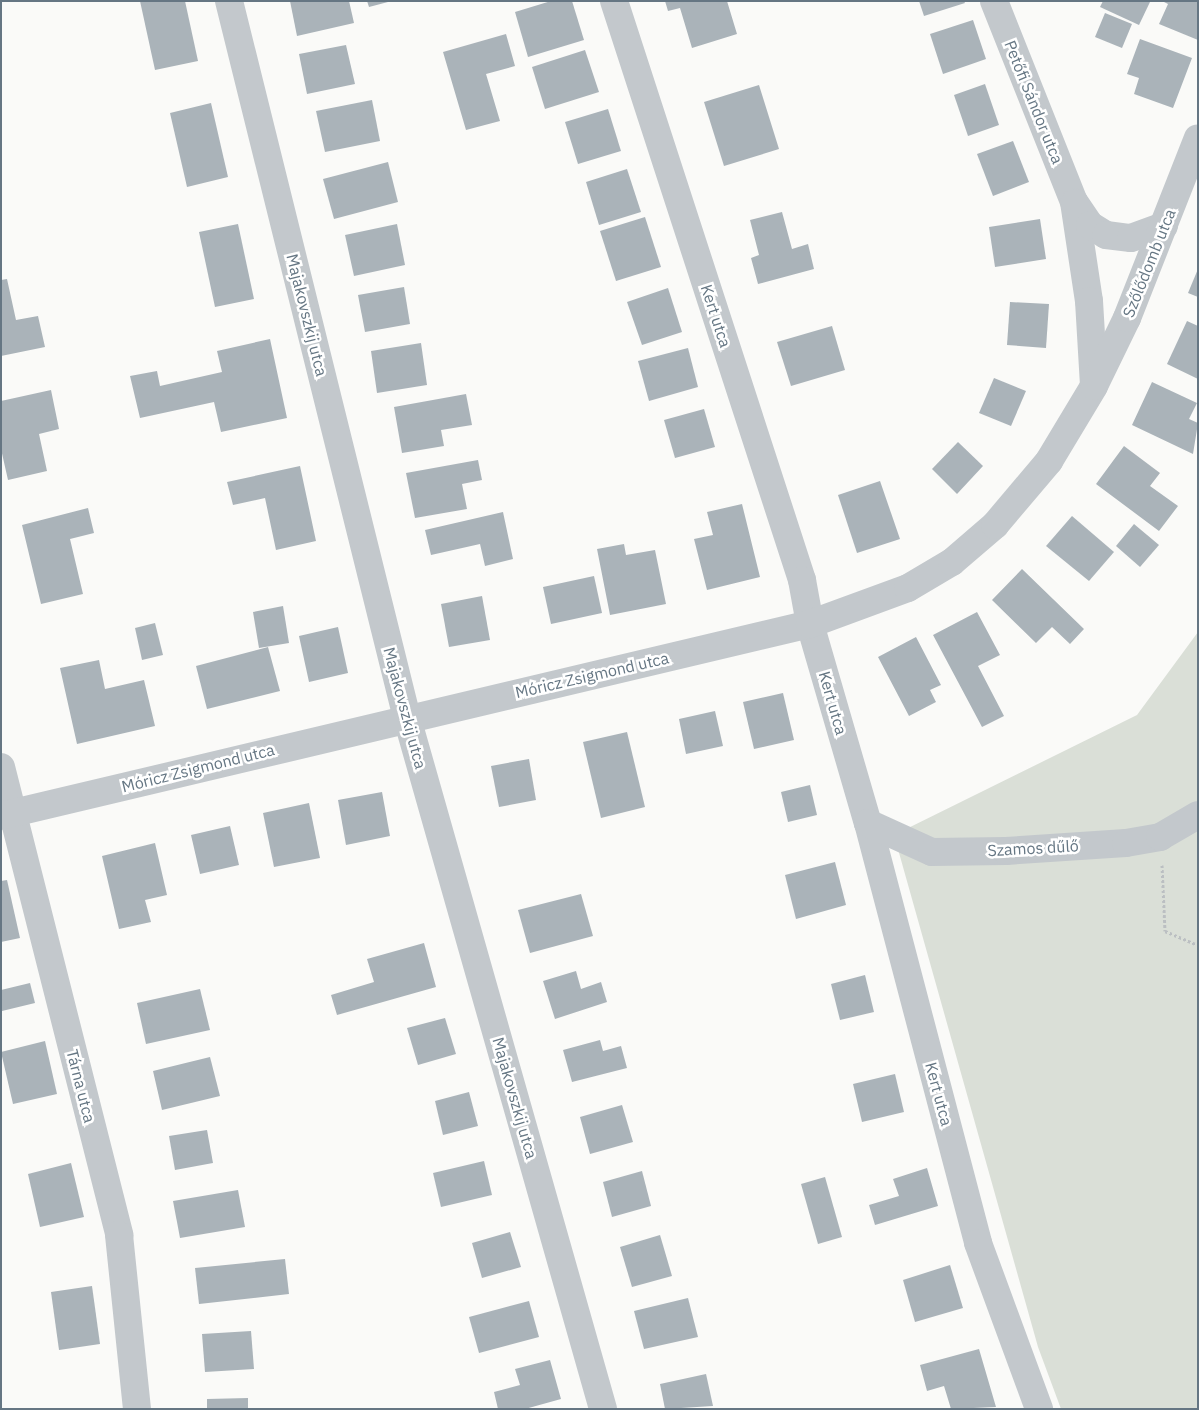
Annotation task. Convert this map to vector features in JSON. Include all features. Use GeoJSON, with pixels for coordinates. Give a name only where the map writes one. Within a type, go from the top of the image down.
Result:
{"type":"FeatureCollection","features":[{"type":"Feature","properties":{"kind":"street","name":"Majakovszkij utca"},"geometry":{"type":"LineString","coordinates":[[229,1],[407,718],[603,1409]]}},
{"type":"Feature","properties":{"kind":"street","name":"Kert utca"},"geometry":{"type":"LineString","coordinates":[[614,1],[802,580],[810,624],[868,823],[978,1244],[1039,1409]]}},
{"type":"Feature","properties":{"kind":"street","name":"Petőfi Sándor utca"},"geometry":{"type":"LineString","coordinates":[[994,1],[1074,202],[1090,226],[1106,236],[1131,238],[1164,226]]}},
{"type":"Feature","properties":{"kind":"street","name":"Szőlődomb utca"},"geometry":{"type":"LineString","coordinates":[[1094,386],[1164,226],[1198,138]]}},
{"type":"Feature","properties":{"kind":"street","name":"Petőfi Sándor utca"},"geometry":{"type":"LineString","coordinates":[[1074,202],[1089,301],[1094,386]]}},
{"type":"Feature","properties":{"kind":"street","name":"Móricz Zsigmond utca"},"geometry":{"type":"LineString","coordinates":[[6,815],[407,718],[810,624],[908,588],[952,562],[994,525],[1049,461],[1094,386]]}},
{"type":"Feature","properties":{"kind":"street","name":"Tárna utca"},"geometry":{"type":"LineString","coordinates":[[1,767],[6,815],[119,1234],[136,1409]]}},
{"type":"Feature","properties":{"kind":"street","name":"Szamos dűlő"},"geometry":{"type":"LineString","coordinates":[[868,823],[932,852],[1126,843],[1160,837],[1198,815]]}},
{"type":"Feature","properties":{"kind":"path"},"geometry":{"type":"LineString","coordinates":[[1160,837],[1165,931],[1198,945]]}},
{"type":"Feature","properties":{"kind":"shaded area"},"geometry":{"type":"Polygon","coordinates":[[[1198,632],[1198,1409],[1061,1409],[1038,1347],[894,835],[1137,715],[1198,632]]]}},
{"type":"Feature","properties":{"kind":"building"},"geometry":{"type":"Polygon","coordinates":[[[140,1],[185,1],[198,61],[155,70],[140,1]]]}},
{"type":"Feature","properties":{"kind":"building"},"geometry":{"type":"Polygon","coordinates":[[[290,1],[349,1],[354,23],[297,36],[290,1]]]}},
{"type":"Feature","properties":{"kind":"building"},"geometry":{"type":"Polygon","coordinates":[[[367,1],[388,1],[388,2],[369,7],[367,1]]]}},
{"type":"Feature","properties":{"kind":"building"},"geometry":{"type":"Polygon","coordinates":[[[551,1],[572,1],[584,40],[528,57],[515,12],[551,1]]]}},
{"type":"Feature","properties":{"kind":"building"},"geometry":{"type":"Polygon","coordinates":[[[665,1],[727,1],[737,34],[692,48],[680,8],[668,11],[665,1]]]}},
{"type":"Feature","properties":{"kind":"building"},"geometry":{"type":"Polygon","coordinates":[[[919,1],[964,1],[965,3],[924,16],[919,1]]]}},
{"type":"Feature","properties":{"kind":"building"},"geometry":{"type":"Polygon","coordinates":[[[1103,1],[1150,2],[1139,25],[1100,7],[1103,1]]]}},
{"type":"Feature","properties":{"kind":"building"},"geometry":{"type":"Polygon","coordinates":[[[1162,1],[1198,1],[1198,40],[1159,24],[1168,4],[1162,1]]]}},
{"type":"Feature","properties":{"kind":"building"},"geometry":{"type":"Polygon","coordinates":[[[1105,13],[1132,24],[1122,48],[1095,37],[1105,13]]]}},
{"type":"Feature","properties":{"kind":"building"},"geometry":{"type":"Polygon","coordinates":[[[973,20],[986,59],[943,74],[930,34],[973,20]]]}},
{"type":"Feature","properties":{"kind":"building"},"geometry":{"type":"Polygon","coordinates":[[[506,34],[515,66],[486,74],[500,121],[466,130],[443,52],[506,34]]]}},
{"type":"Feature","properties":{"kind":"building"},"geometry":{"type":"Polygon","coordinates":[[[1140,39],[1192,58],[1173,108],[1134,94],[1139,78],[1127,74],[1140,39]]]}},
{"type":"Feature","properties":{"kind":"building"},"geometry":{"type":"Polygon","coordinates":[[[346,45],[355,84],[307,94],[299,54],[346,45]]]}},
{"type":"Feature","properties":{"kind":"building"},"geometry":{"type":"Polygon","coordinates":[[[585,50],[599,92],[545,109],[532,67],[585,50]]]}},
{"type":"Feature","properties":{"kind":"building"},"geometry":{"type":"Polygon","coordinates":[[[985,84],[999,125],[968,136],[954,95],[985,84]]]}},
{"type":"Feature","properties":{"kind":"building"},"geometry":{"type":"Polygon","coordinates":[[[759,85],[779,149],[724,166],[704,102],[759,85]]]}},
{"type":"Feature","properties":{"kind":"building"},"geometry":{"type":"Polygon","coordinates":[[[372,100],[380,141],[325,152],[316,111],[372,100]]]}},
{"type":"Feature","properties":{"kind":"building"},"geometry":{"type":"Polygon","coordinates":[[[211,103],[228,177],[187,187],[170,113],[211,103]]]}},
{"type":"Feature","properties":{"kind":"building"},"geometry":{"type":"Polygon","coordinates":[[[608,109],[621,151],[578,164],[565,122],[608,109]]]}},
{"type":"Feature","properties":{"kind":"building"},"geometry":{"type":"Polygon","coordinates":[[[1013,141],[1029,182],[993,196],[977,154],[1013,141]]]}},
{"type":"Feature","properties":{"kind":"building"},"geometry":{"type":"Polygon","coordinates":[[[388,162],[398,202],[334,219],[323,179],[388,162]]]}},
{"type":"Feature","properties":{"kind":"building"},"geometry":{"type":"Polygon","coordinates":[[[627,169],[641,212],[599,225],[586,182],[627,169]]]}},
{"type":"Feature","properties":{"kind":"building"},"geometry":{"type":"Polygon","coordinates":[[[782,212],[792,249],[808,244],[814,269],[758,284],[751,258],[759,255],[750,220],[782,212]]]}},
{"type":"Feature","properties":{"kind":"building"},"geometry":{"type":"Polygon","coordinates":[[[645,217],[661,267],[616,281],[600,231],[645,217]]]}},
{"type":"Feature","properties":{"kind":"building"},"geometry":{"type":"Polygon","coordinates":[[[1040,219],[1046,259],[995,267],[989,227],[1040,219]]]}},
{"type":"Feature","properties":{"kind":"building"},"geometry":{"type":"Polygon","coordinates":[[[238,224],[254,299],[215,307],[199,232],[238,224]]]}},
{"type":"Feature","properties":{"kind":"building"},"geometry":{"type":"Polygon","coordinates":[[[397,224],[405,265],[354,276],[345,235],[397,224]]]}},
{"type":"Feature","properties":{"kind":"building"},"geometry":{"type":"Polygon","coordinates":[[[1198,269],[1198,297],[1188,293],[1198,269]]]}},
{"type":"Feature","properties":{"kind":"building"},"geometry":{"type":"Polygon","coordinates":[[[7,279],[16,320],[38,316],[45,347],[1,356],[1,280],[7,279]]]}},
{"type":"Feature","properties":{"kind":"building"},"geometry":{"type":"Polygon","coordinates":[[[404,287],[410,324],[365,332],[358,295],[404,287]]]}},
{"type":"Feature","properties":{"kind":"building"},"geometry":{"type":"Polygon","coordinates":[[[668,288],[682,332],[642,345],[627,302],[668,288]]]}},
{"type":"Feature","properties":{"kind":"building"},"geometry":{"type":"Polygon","coordinates":[[[1010,302],[1049,304],[1046,348],[1007,345],[1010,302]]]}},
{"type":"Feature","properties":{"kind":"building"},"geometry":{"type":"Polygon","coordinates":[[[1187,321],[1198,326],[1198,379],[1167,364],[1187,321]]]}},
{"type":"Feature","properties":{"kind":"building"},"geometry":{"type":"Polygon","coordinates":[[[832,326],[845,370],[791,386],[777,342],[832,326]]]}},
{"type":"Feature","properties":{"kind":"building"},"geometry":{"type":"Polygon","coordinates":[[[270,339],[287,418],[221,432],[214,402],[140,418],[130,376],[157,371],[160,386],[222,372],[217,351],[270,339]]]}},
{"type":"Feature","properties":{"kind":"building"},"geometry":{"type":"Polygon","coordinates":[[[421,343],[427,385],[377,393],[371,351],[421,343]]]}},
{"type":"Feature","properties":{"kind":"building"},"geometry":{"type":"Polygon","coordinates":[[[688,348],[698,387],[649,401],[638,361],[688,348]]]}},
{"type":"Feature","properties":{"kind":"building"},"geometry":{"type":"Polygon","coordinates":[[[994,378],[1026,391],[1011,426],[979,413],[994,378]]]}},
{"type":"Feature","properties":{"kind":"building"},"geometry":{"type":"Polygon","coordinates":[[[1152,382],[1197,403],[1189,419],[1198,423],[1193,454],[1132,425],[1152,382]]]}},
{"type":"Feature","properties":{"kind":"building"},"geometry":{"type":"Polygon","coordinates":[[[51,390],[59,429],[39,434],[47,471],[8,480],[1,449],[1,401],[51,390]]]}},
{"type":"Feature","properties":{"kind":"building"},"geometry":{"type":"Polygon","coordinates":[[[466,394],[472,425],[441,430],[444,446],[402,453],[394,407],[466,394]]]}},
{"type":"Feature","properties":{"kind":"building"},"geometry":{"type":"Polygon","coordinates":[[[704,409],[715,447],[675,458],[664,420],[704,409]]]}},
{"type":"Feature","properties":{"kind":"building"},"geometry":{"type":"Polygon","coordinates":[[[958,442],[983,466],[957,494],[932,469],[958,442]]]}},
{"type":"Feature","properties":{"kind":"building"},"geometry":{"type":"Polygon","coordinates":[[[1124,446],[1160,473],[1150,486],[1178,506],[1159,531],[1096,484],[1124,446]]]}},
{"type":"Feature","properties":{"kind":"building"},"geometry":{"type":"Polygon","coordinates":[[[478,460],[482,480],[462,484],[467,509],[415,518],[406,473],[478,460]]]}},
{"type":"Feature","properties":{"kind":"building"},"geometry":{"type":"Polygon","coordinates":[[[300,466],[316,541],[276,550],[265,498],[233,505],[227,482],[300,466]]]}},
{"type":"Feature","properties":{"kind":"building"},"geometry":{"type":"Polygon","coordinates":[[[880,481],[900,539],[857,553],[838,495],[880,481]]]}},
{"type":"Feature","properties":{"kind":"building"},"geometry":{"type":"Polygon","coordinates":[[[742,504],[760,577],[707,590],[694,539],[713,535],[707,512],[742,504]]]}},
{"type":"Feature","properties":{"kind":"building"},"geometry":{"type":"Polygon","coordinates":[[[88,508],[94,533],[70,539],[83,594],[41,604],[22,525],[88,508]]]}},
{"type":"Feature","properties":{"kind":"building"},"geometry":{"type":"Polygon","coordinates":[[[503,512],[513,559],[485,566],[480,544],[431,555],[425,530],[503,512]]]}},
{"type":"Feature","properties":{"kind":"building"},"geometry":{"type":"Polygon","coordinates":[[[1072,516],[1114,552],[1089,581],[1046,546],[1072,516]]]}},
{"type":"Feature","properties":{"kind":"building"},"geometry":{"type":"Polygon","coordinates":[[[1134,524],[1159,545],[1140,567],[1116,546],[1134,524]]]}},
{"type":"Feature","properties":{"kind":"building"},"geometry":{"type":"Polygon","coordinates":[[[624,544],[626,555],[655,550],[666,604],[610,615],[597,549],[624,544]]]}},
{"type":"Feature","properties":{"kind":"building"},"geometry":{"type":"Polygon","coordinates":[[[1022,569],[1084,629],[1070,644],[1052,627],[1036,643],[992,600],[1022,569]]]}},
{"type":"Feature","properties":{"kind":"building"},"geometry":{"type":"Polygon","coordinates":[[[594,576],[602,613],[551,624],[543,587],[594,576]]]}},
{"type":"Feature","properties":{"kind":"building"},"geometry":{"type":"Polygon","coordinates":[[[482,596],[490,640],[449,647],[441,604],[482,596]]]}},
{"type":"Feature","properties":{"kind":"building"},"geometry":{"type":"Polygon","coordinates":[[[283,606],[289,643],[259,648],[253,612],[283,606]]]}},
{"type":"Feature","properties":{"kind":"building"},"geometry":{"type":"Polygon","coordinates":[[[977,612],[1000,655],[978,666],[1004,716],[982,727],[933,635],[977,612]]]}},
{"type":"Feature","properties":{"kind":"building"},"geometry":{"type":"Polygon","coordinates":[[[155,623],[163,655],[142,660],[135,628],[155,623]]]}},
{"type":"Feature","properties":{"kind":"building"},"geometry":{"type":"Polygon","coordinates":[[[338,627],[348,673],[309,682],[299,636],[338,627]]]}},
{"type":"Feature","properties":{"kind":"building"},"geometry":{"type":"Polygon","coordinates":[[[916,637],[941,685],[930,690],[936,702],[909,716],[878,657],[916,637]]]}},
{"type":"Feature","properties":{"kind":"building"},"geometry":{"type":"Polygon","coordinates":[[[268,647],[280,691],[207,709],[196,666],[268,647]]]}},
{"type":"Feature","properties":{"kind":"building"},"geometry":{"type":"Polygon","coordinates":[[[99,660],[105,689],[144,680],[155,726],[77,744],[60,668],[99,660]]]}},
{"type":"Feature","properties":{"kind":"building"},"geometry":{"type":"Polygon","coordinates":[[[783,693],[794,740],[754,749],[743,702],[783,693]]]}},
{"type":"Feature","properties":{"kind":"building"},"geometry":{"type":"Polygon","coordinates":[[[715,711],[723,746],[686,754],[679,719],[715,711]]]}},
{"type":"Feature","properties":{"kind":"building"},"geometry":{"type":"Polygon","coordinates":[[[627,732],[645,807],[601,818],[583,742],[627,732]]]}},
{"type":"Feature","properties":{"kind":"building"},"geometry":{"type":"Polygon","coordinates":[[[529,759],[536,800],[499,807],[491,766],[529,759]]]}},
{"type":"Feature","properties":{"kind":"building"},"geometry":{"type":"Polygon","coordinates":[[[810,785],[817,815],[788,822],[781,792],[810,785]]]}},
{"type":"Feature","properties":{"kind":"building"},"geometry":{"type":"Polygon","coordinates":[[[382,792],[390,836],[346,845],[338,800],[382,792]]]}},
{"type":"Feature","properties":{"kind":"building"},"geometry":{"type":"Polygon","coordinates":[[[309,803],[320,858],[274,867],[263,813],[309,803]]]}},
{"type":"Feature","properties":{"kind":"building"},"geometry":{"type":"Polygon","coordinates":[[[230,826],[239,865],[200,874],[191,835],[230,826]]]}},
{"type":"Feature","properties":{"kind":"building"},"geometry":{"type":"Polygon","coordinates":[[[155,843],[167,895],[145,900],[151,922],[119,929],[102,856],[155,843]]]}},
{"type":"Feature","properties":{"kind":"building"},"geometry":{"type":"Polygon","coordinates":[[[835,862],[846,905],[796,919],[785,875],[835,862]]]}},
{"type":"Feature","properties":{"kind":"building"},"geometry":{"type":"Polygon","coordinates":[[[7,880],[20,938],[1,942],[1,881],[7,880]]]}},
{"type":"Feature","properties":{"kind":"building"},"geometry":{"type":"Polygon","coordinates":[[[581,894],[593,936],[530,953],[518,910],[581,894]]]}},
{"type":"Feature","properties":{"kind":"building"},"geometry":{"type":"Polygon","coordinates":[[[424,943],[436,987],[337,1015],[331,995],[374,982],[367,959],[424,943]]]}},
{"type":"Feature","properties":{"kind":"building"},"geometry":{"type":"Polygon","coordinates":[[[576,971],[581,989],[601,982],[607,1002],[555,1019],[543,981],[576,971]]]}},
{"type":"Feature","properties":{"kind":"building"},"geometry":{"type":"Polygon","coordinates":[[[865,975],[874,1012],[840,1020],[831,984],[865,975]]]}},
{"type":"Feature","properties":{"kind":"building"},"geometry":{"type":"Polygon","coordinates":[[[30,983],[35,1003],[2,1011],[1,990],[30,983]]]}},
{"type":"Feature","properties":{"kind":"building"},"geometry":{"type":"Polygon","coordinates":[[[200,989],[210,1030],[146,1044],[137,1003],[200,989]]]}},
{"type":"Feature","properties":{"kind":"building"},"geometry":{"type":"Polygon","coordinates":[[[445,1018],[456,1054],[418,1065],[407,1028],[445,1018]]]}},
{"type":"Feature","properties":{"kind":"building"},"geometry":{"type":"Polygon","coordinates":[[[600,1040],[603,1051],[621,1046],[627,1068],[572,1082],[563,1050],[600,1040]]]}},
{"type":"Feature","properties":{"kind":"building"},"geometry":{"type":"Polygon","coordinates":[[[45,1041],[57,1094],[13,1104],[1,1052],[45,1041]]]}},
{"type":"Feature","properties":{"kind":"building"},"geometry":{"type":"Polygon","coordinates":[[[210,1057],[220,1096],[162,1110],[153,1071],[210,1057]]]}},
{"type":"Feature","properties":{"kind":"building"},"geometry":{"type":"Polygon","coordinates":[[[895,1074],[904,1112],[862,1122],[853,1084],[895,1074]]]}},
{"type":"Feature","properties":{"kind":"building"},"geometry":{"type":"Polygon","coordinates":[[[469,1092],[478,1126],[443,1135],[435,1101],[469,1092]]]}},
{"type":"Feature","properties":{"kind":"building"},"geometry":{"type":"Polygon","coordinates":[[[622,1105],[633,1142],[590,1154],[580,1117],[622,1105]]]}},
{"type":"Feature","properties":{"kind":"building"},"geometry":{"type":"Polygon","coordinates":[[[207,1130],[213,1163],[175,1170],[169,1136],[207,1130]]]}},
{"type":"Feature","properties":{"kind":"building"},"geometry":{"type":"Polygon","coordinates":[[[484,1161],[492,1195],[441,1207],[433,1173],[484,1161]]]}},
{"type":"Feature","properties":{"kind":"building"},"geometry":{"type":"Polygon","coordinates":[[[71,1163],[84,1217],[40,1227],[28,1174],[71,1163]]]}},
{"type":"Feature","properties":{"kind":"building"},"geometry":{"type":"Polygon","coordinates":[[[927,1168],[938,1206],[875,1225],[869,1205],[899,1196],[893,1179],[927,1168]]]}},
{"type":"Feature","properties":{"kind":"building"},"geometry":{"type":"Polygon","coordinates":[[[642,1171],[651,1206],[612,1217],[603,1182],[642,1171]]]}},
{"type":"Feature","properties":{"kind":"building"},"geometry":{"type":"Polygon","coordinates":[[[825,1177],[842,1237],[818,1244],[801,1184],[825,1177]]]}},
{"type":"Feature","properties":{"kind":"building"},"geometry":{"type":"Polygon","coordinates":[[[238,1190],[245,1227],[180,1238],[173,1201],[238,1190]]]}},
{"type":"Feature","properties":{"kind":"building"},"geometry":{"type":"Polygon","coordinates":[[[510,1232],[521,1267],[482,1278],[472,1243],[510,1232]]]}},
{"type":"Feature","properties":{"kind":"building"},"geometry":{"type":"Polygon","coordinates":[[[660,1235],[672,1276],[632,1287],[620,1247],[660,1235]]]}},
{"type":"Feature","properties":{"kind":"building"},"geometry":{"type":"Polygon","coordinates":[[[285,1259],[289,1294],[199,1304],[195,1268],[285,1259]]]}},
{"type":"Feature","properties":{"kind":"building"},"geometry":{"type":"Polygon","coordinates":[[[950,1265],[963,1308],[915,1322],[903,1280],[950,1265]]]}},
{"type":"Feature","properties":{"kind":"building"},"geometry":{"type":"Polygon","coordinates":[[[92,1286],[100,1344],[59,1350],[51,1292],[92,1286]]]}},
{"type":"Feature","properties":{"kind":"building"},"geometry":{"type":"Polygon","coordinates":[[[688,1298],[698,1337],[644,1349],[634,1311],[688,1298]]]}},
{"type":"Feature","properties":{"kind":"building"},"geometry":{"type":"Polygon","coordinates":[[[529,1301],[539,1337],[479,1353],[469,1317],[529,1301]]]}},
{"type":"Feature","properties":{"kind":"building"},"geometry":{"type":"Polygon","coordinates":[[[251,1331],[254,1369],[205,1372],[202,1334],[251,1331]]]}},
{"type":"Feature","properties":{"kind":"building"},"geometry":{"type":"Polygon","coordinates":[[[979,1349],[996,1407],[951,1409],[944,1386],[927,1391],[920,1365],[979,1349]]]}},
{"type":"Feature","properties":{"kind":"building"},"geometry":{"type":"Polygon","coordinates":[[[550,1360],[561,1399],[525,1409],[498,1409],[494,1392],[520,1385],[515,1369],[550,1360]]]}},
{"type":"Feature","properties":{"kind":"building"},"geometry":{"type":"Polygon","coordinates":[[[706,1374],[713,1406],[665,1409],[660,1384],[706,1374]]]}},
{"type":"Feature","properties":{"kind":"building"},"geometry":{"type":"Polygon","coordinates":[[[248,1398],[248,1409],[207,1409],[207,1399],[248,1398]]]}}]}
